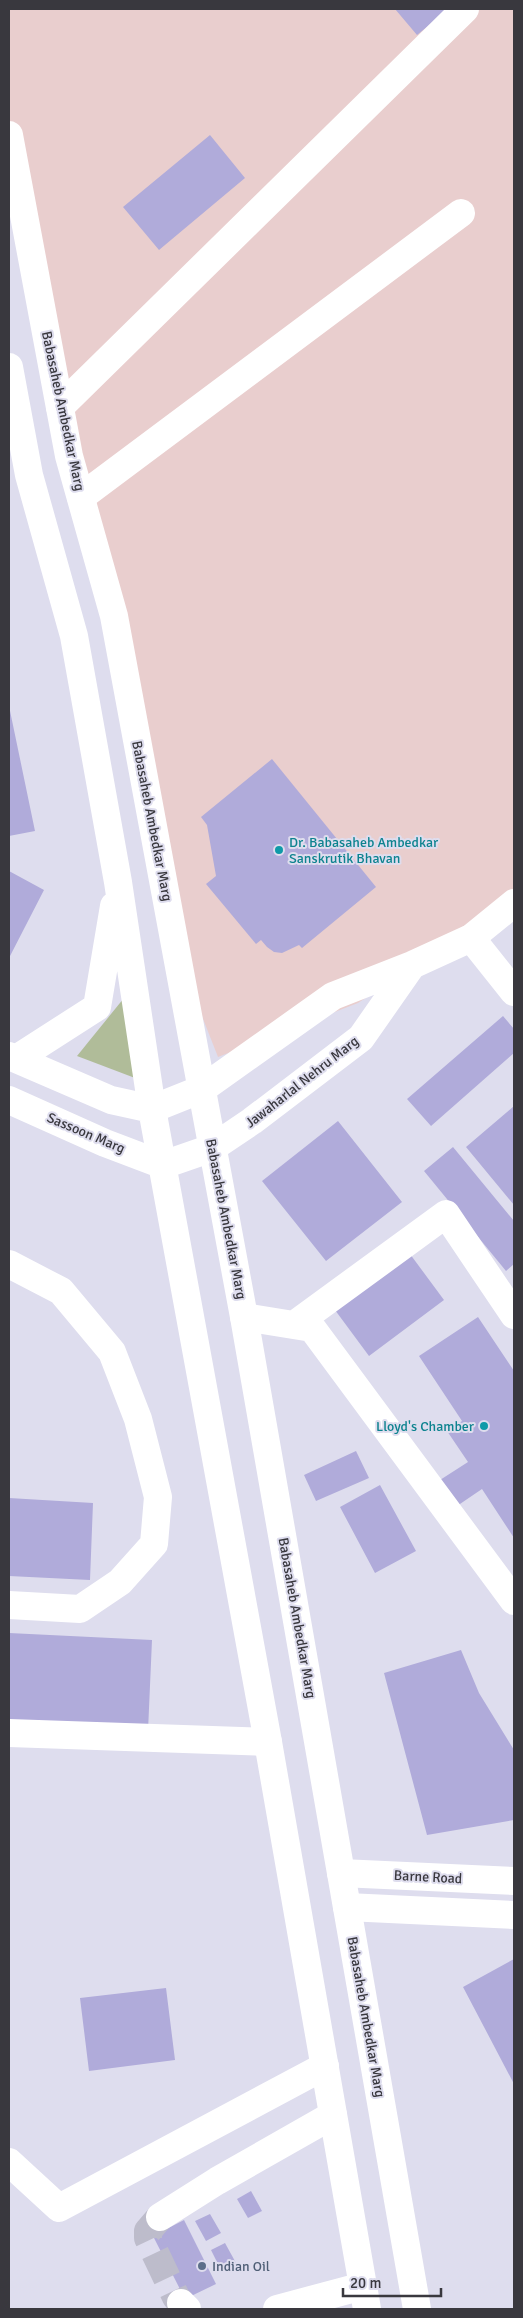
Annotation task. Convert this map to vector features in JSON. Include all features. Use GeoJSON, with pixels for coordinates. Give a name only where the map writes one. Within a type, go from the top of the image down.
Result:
{"type":"FeatureCollection","features":[{"type":"Feature","properties":{"kind":"main road"},"geometry":{"type":"LineString","coordinates":[[60,407],[465,9]]}},
{"type":"Feature","properties":{"kind":"main road","name":"Babasaheb Ambedkar Marg"},"geometry":{"type":"LineString","coordinates":[[9,135],[69,456],[114,616],[244,1317],[417,2309]]}},
{"type":"Feature","properties":{"kind":"main road"},"geometry":{"type":"LineString","coordinates":[[81,498],[461,213]]}},
{"type":"Feature","properties":{"kind":"main road"},"geometry":{"type":"LineString","coordinates":[[9,367],[29,475],[74,636],[118,882],[152,1110],[268,1742],[365,2298],[277,2309]]}},
{"type":"Feature","properties":{"kind":"main road"},"geometry":{"type":"LineString","coordinates":[[12,1057],[97,1007],[118,882]]}},
{"type":"Feature","properties":{"kind":"main road"},"geometry":{"type":"LineString","coordinates":[[12,1057],[111,1100],[152,1110],[202,1089],[333,996],[412,965],[471,938],[514,902]]}},
{"type":"Feature","properties":{"kind":"main road"},"geometry":{"type":"LineString","coordinates":[[471,938],[514,992]]}},
{"type":"Feature","properties":{"kind":"main road","name":"Jawaharlal Nehru Marg"},"geometry":{"type":"LineString","coordinates":[[163,1165],[212,1148],[252,1121],[361,1038],[412,965]]}},
{"type":"Feature","properties":{"kind":"main road","name":"Sassoon Marg"},"geometry":{"type":"LineString","coordinates":[[9,1100],[105,1143],[163,1165]]}},
{"type":"Feature","properties":{"kind":"main road"},"geometry":{"type":"LineString","coordinates":[[294,1325],[446,1214],[514,1315]]}},
{"type":"Feature","properties":{"kind":"main road"},"geometry":{"type":"LineString","coordinates":[[9,1264],[61,1291],[112,1352],[138,1420],[158,1497],[154,1544],[120,1582],[80,1609],[9,1605]]}},
{"type":"Feature","properties":{"kind":"main road"},"geometry":{"type":"LineString","coordinates":[[244,1317],[312,1328],[514,1601]]}},
{"type":"Feature","properties":{"kind":"main road"},"geometry":{"type":"LineString","coordinates":[[9,1733],[268,1742]]}},
{"type":"Feature","properties":{"kind":"main road","name":"Barne Road"},"geometry":{"type":"LineString","coordinates":[[341,1872],[514,1881]]}},
{"type":"Feature","properties":{"kind":"main road"},"geometry":{"type":"LineString","coordinates":[[347,1907],[514,1916]]}},
{"type":"Feature","properties":{"kind":"main road"},"geometry":{"type":"LineString","coordinates":[[9,2162],[59,2208],[325,2066]]}},
{"type":"Feature","properties":{"kind":"main road"},"geometry":{"type":"LineString","coordinates":[[160,2217],[217,2181],[333,2116]]}},
{"type":"Feature","properties":{"kind":"shaded area"},"geometry":{"type":"Polygon","coordinates":[[[9,9],[514,9],[514,899],[358,1003],[218,1057],[176,950],[9,135],[9,9]]]}},
{"type":"Feature","properties":{"kind":"green space"},"geometry":{"type":"Polygon","coordinates":[[[124,998],[135,1078],[77,1056],[124,998]]]}},
{"type":"Feature","properties":{"kind":"building"},"geometry":{"type":"Polygon","coordinates":[[[395,9],[449,9],[417,35],[395,9]]]}},
{"type":"Feature","properties":{"kind":"building"},"geometry":{"type":"Polygon","coordinates":[[[210,135],[245,178],[159,250],[123,207],[210,135]]]}},
{"type":"Feature","properties":{"kind":"building"},"geometry":{"type":"Polygon","coordinates":[[[9,706],[35,831],[9,836],[9,706]]]}},
{"type":"Feature","properties":{"kind":"building","name":"Dr. Babasaheb Ambedkar Sanskrutik Bhavan"},"geometry":{"type":"Polygon","coordinates":[[[272,759],[376,887],[302,948],[299,945],[282,953],[274,952],[261,940],[256,944],[206,884],[216,876],[207,825],[201,817],[272,759]]]}},
{"type":"Feature","properties":{"kind":"building"},"geometry":{"type":"Polygon","coordinates":[[[9,871],[44,890],[9,958],[9,871]]]}},
{"type":"Feature","properties":{"kind":"building"},"geometry":{"type":"Polygon","coordinates":[[[503,1016],[514,1029],[514,1053],[431,1126],[407,1099],[503,1016]]]}},
{"type":"Feature","properties":{"kind":"building"},"geometry":{"type":"Polygon","coordinates":[[[514,1106],[514,1205],[466,1147],[514,1106]]]}},
{"type":"Feature","properties":{"kind":"building"},"geometry":{"type":"Polygon","coordinates":[[[338,1121],[402,1202],[326,1261],[262,1181],[338,1121]]]}},
{"type":"Feature","properties":{"kind":"building"},"geometry":{"type":"Polygon","coordinates":[[[453,1147],[514,1221],[514,1264],[506,1271],[424,1171],[453,1147]]]}},
{"type":"Feature","properties":{"kind":"building"},"geometry":{"type":"Polygon","coordinates":[[[410,1254],[444,1300],[369,1356],[335,1310],[410,1254]]]}},
{"type":"Feature","properties":{"kind":"building","name":"Lloyd's Chamber"},"geometry":{"type":"Polygon","coordinates":[[[478,1317],[514,1371],[514,1538],[482,1489],[457,1506],[440,1480],[468,1462],[447,1431],[462,1421],[419,1356],[478,1317]]]}},
{"type":"Feature","properties":{"kind":"building"},"geometry":{"type":"Polygon","coordinates":[[[356,1451],[369,1478],[316,1501],[304,1475],[356,1451]]]}},
{"type":"Feature","properties":{"kind":"building"},"geometry":{"type":"Polygon","coordinates":[[[380,1485],[416,1551],[375,1573],[340,1507],[380,1485]]]}},
{"type":"Feature","properties":{"kind":"building"},"geometry":{"type":"Polygon","coordinates":[[[9,1498],[93,1503],[90,1580],[9,1576],[9,1498]]]}},
{"type":"Feature","properties":{"kind":"building"},"geometry":{"type":"Polygon","coordinates":[[[9,1633],[152,1640],[148,1731],[9,1724],[9,1633]]]}},
{"type":"Feature","properties":{"kind":"building"},"geometry":{"type":"Polygon","coordinates":[[[461,1650],[479,1693],[514,1750],[514,1820],[427,1835],[384,1673],[461,1650]]]}},
{"type":"Feature","properties":{"kind":"building"},"geometry":{"type":"Polygon","coordinates":[[[514,1959],[514,2084],[463,1987],[514,1959]]]}},
{"type":"Feature","properties":{"kind":"building"},"geometry":{"type":"Polygon","coordinates":[[[166,1988],[175,2060],[89,2071],[80,1998],[166,1988]]]}},
{"type":"Feature","properties":{"kind":"building"},"geometry":{"type":"Polygon","coordinates":[[[251,2191],[262,2211],[248,2218],[237,2199],[251,2191]]]}},
{"type":"Feature","properties":{"kind":"building"},"geometry":{"type":"Polygon","coordinates":[[[210,2214],[221,2233],[206,2241],[195,2221],[210,2214]]]}},
{"type":"Feature","properties":{"kind":"building"},"geometry":{"type":"Polygon","coordinates":[[[184,2220],[216,2284],[185,2299],[153,2236],[184,2220]]]}},
{"type":"Feature","properties":{"kind":"building"},"geometry":{"type":"Polygon","coordinates":[[[225,2243],[236,2263],[221,2270],[211,2250],[225,2243]]]}},
{"type":"Feature","properties":{"kind":"tunnel"},"geometry":{"type":"LineString","coordinates":[[160,2217],[148,2231],[148,2238],[176,2297],[181,2303]]}},
{"type":"Feature","properties":{"kind":"place","name":"Dr. Babasaheb Ambedkar Sanskrutik Bhavan"},"geometry":{"type":"Point","coordinates":[279,850]}},
{"type":"Feature","properties":{"kind":"place","name":"Lloyd's Chamber"},"geometry":{"type":"Point","coordinates":[484,1426]}},
{"type":"Feature","properties":{"kind":"place","name":"Indian Oil"},"geometry":{"type":"Point","coordinates":[202,2266]}}]}
